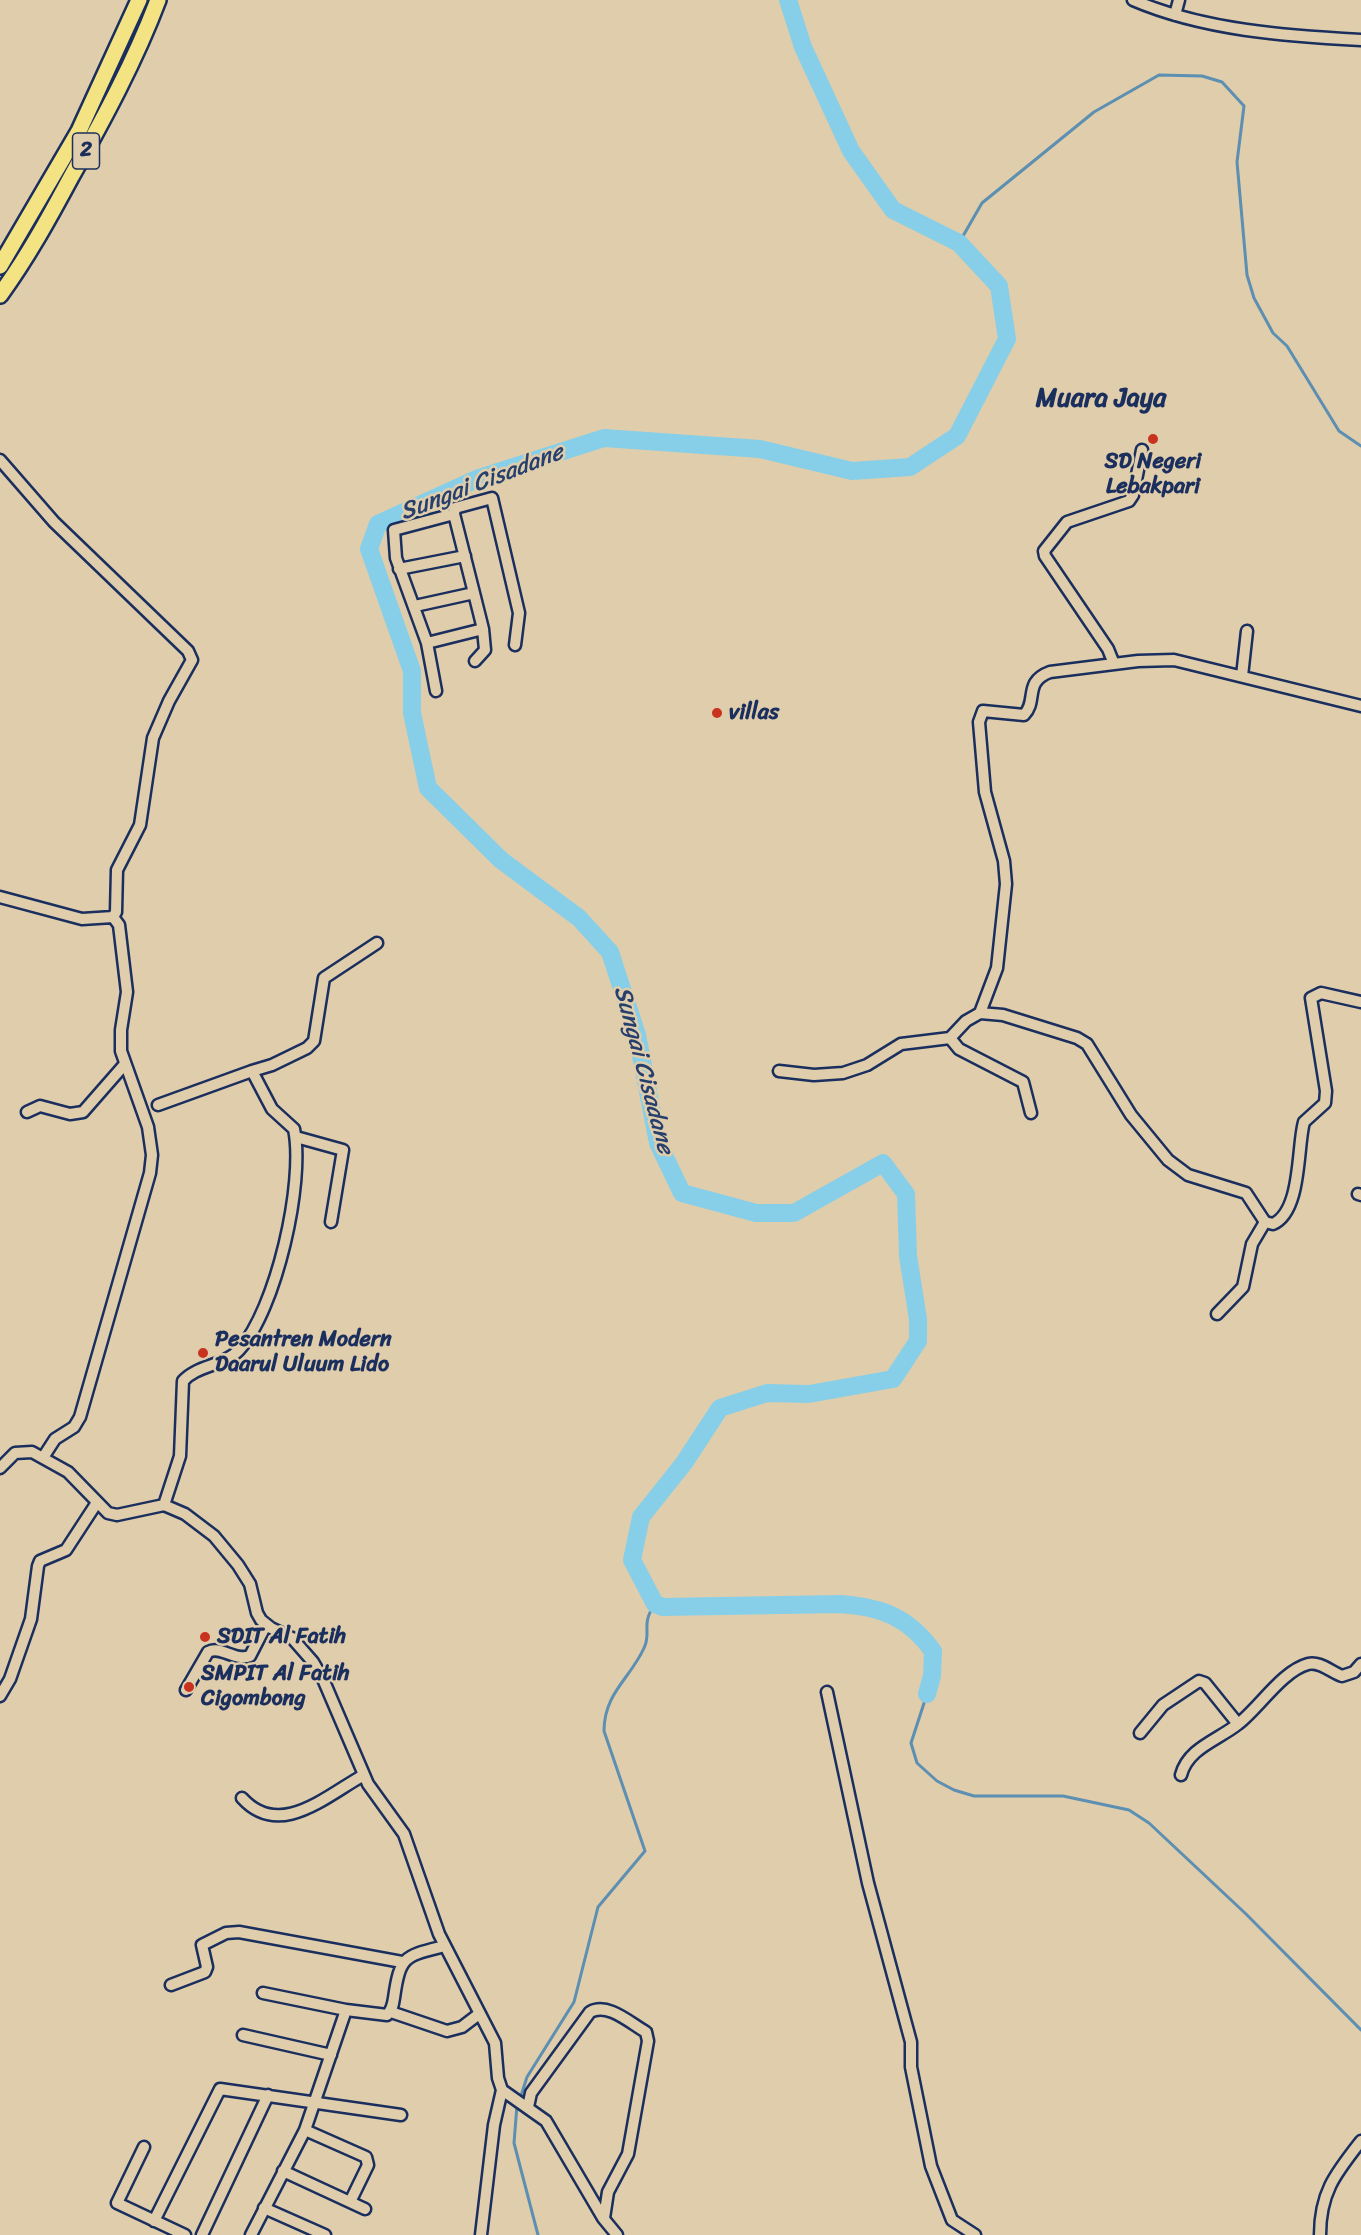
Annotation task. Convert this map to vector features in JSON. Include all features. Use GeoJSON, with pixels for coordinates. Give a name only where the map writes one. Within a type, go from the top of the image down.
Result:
{"type":"FeatureCollection","features":[{"type":"Feature","properties":{"kind":"highway","name":"2"},"geometry":{"type":"LineString","coordinates":[[0,266],[79,131],[139,0]]}},
{"type":"Feature","properties":{"kind":"highway","name":"2"},"geometry":{"type":"LineString","coordinates":[[0,295],[23,263],[93,139],[146,32],[158,0]]}},
{"type":"Feature","properties":{"kind":"street"},"geometry":{"type":"LineString","coordinates":[[1133,0],[1175,15],[1259,32],[1361,40]]}},
{"type":"Feature","properties":{"kind":"street"},"geometry":{"type":"LineString","coordinates":[[1175,15],[1179,0]]}},
{"type":"Feature","properties":{"kind":"street"},"geometry":{"type":"LineString","coordinates":[[1114,664],[1108,649],[1045,556],[1044,550],[1070,520],[1129,501],[1133,495],[1142,450]]}},
{"type":"Feature","properties":{"kind":"street"},"geometry":{"type":"LineString","coordinates":[[0,460],[54,522],[191,657],[190,666],[169,701],[153,738],[143,813],[137,833],[117,870],[116,912],[113,917]]}},
{"type":"Feature","properties":{"kind":"street"},"geometry":{"type":"LineString","coordinates":[[475,661],[485,650],[483,629],[454,514],[455,508],[492,498],[519,614],[515,645]]}},
{"type":"Feature","properties":{"kind":"street"},"geometry":{"type":"LineString","coordinates":[[436,691],[428,643],[399,569],[394,530],[454,514]]}},
{"type":"Feature","properties":{"kind":"street"},"geometry":{"type":"LineString","coordinates":[[399,569],[465,556]]}},
{"type":"Feature","properties":{"kind":"street"},"geometry":{"type":"LineString","coordinates":[[415,606],[474,593]]}},
{"type":"Feature","properties":{"kind":"street"},"geometry":{"type":"LineString","coordinates":[[428,643],[483,629]]}},
{"type":"Feature","properties":{"kind":"street"},"geometry":{"type":"LineString","coordinates":[[1242,676],[1247,631]]}},
{"type":"Feature","properties":{"kind":"street"},"geometry":{"type":"LineString","coordinates":[[980,1013],[997,968],[1006,884],[1004,861],[985,792],[981,714],[987,710],[1010,716],[1024,715],[1029,708],[1034,684],[1043,675],[1114,664],[1174,660],[1361,706]]}},
{"type":"Feature","properties":{"kind":"street"},"geometry":{"type":"LineString","coordinates":[[0,897],[82,919],[113,917]]}},
{"type":"Feature","properties":{"kind":"street"},"geometry":{"type":"LineString","coordinates":[[44,1456],[56,1439],[74,1427],[80,1417],[150,1173],[152,1155],[148,1127],[125,1064],[120,1038],[127,986],[118,925],[113,917]]}},
{"type":"Feature","properties":{"kind":"street"},"geometry":{"type":"LineString","coordinates":[[158,1105],[272,1065],[307,1048],[317,1032],[324,978],[377,943]]}},
{"type":"Feature","properties":{"kind":"street"},"geometry":{"type":"LineString","coordinates":[[1265,1222],[1277,1223],[1286,1209],[1300,1168],[1304,1122],[1324,1102],[1326,1091],[1311,998],[1321,993],[1361,1002]]}},
{"type":"Feature","properties":{"kind":"street"},"geometry":{"type":"LineString","coordinates":[[779,1071],[814,1075],[843,1073],[867,1065],[901,1044],[950,1038],[966,1021],[980,1013],[1003,1015],[1077,1038],[1087,1044],[1131,1115],[1168,1160],[1188,1175],[1246,1193],[1265,1222]]}},
{"type":"Feature","properties":{"kind":"street"},"geometry":{"type":"LineString","coordinates":[[950,1038],[958,1049],[1023,1082],[1031,1113]]}},
{"type":"Feature","properties":{"kind":"street"},"geometry":{"type":"LineString","coordinates":[[27,1112],[40,1106],[70,1114],[83,1112],[125,1064]]}},
{"type":"Feature","properties":{"kind":"street"},"geometry":{"type":"LineString","coordinates":[[164,1505],[180,1456],[183,1381],[234,1355],[260,1319],[289,1227],[296,1137],[292,1125],[268,1104],[252,1071]]}},
{"type":"Feature","properties":{"kind":"street"},"geometry":{"type":"LineString","coordinates":[[296,1137],[343,1150],[331,1222]]}},
{"type":"Feature","properties":{"kind":"street"},"geometry":{"type":"LineString","coordinates":[[1217,1314],[1243,1287],[1252,1244],[1265,1222]]}},
{"type":"Feature","properties":{"kind":"street"},"geometry":{"type":"LineString","coordinates":[[0,1468],[10,1456],[20,1452],[32,1452],[44,1456],[77,1480],[96,1504],[108,1513],[117,1515],[164,1505],[196,1522],[226,1549],[248,1580],[257,1613],[266,1625],[297,1643],[318,1670],[364,1775],[407,1841],[445,1946],[495,2043],[498,2078],[505,2093],[546,2121],[603,2218],[617,2235]]}},
{"type":"Feature","properties":{"kind":"street"},"geometry":{"type":"LineString","coordinates":[[0,1696],[10,1678],[31,1619],[40,1561],[66,1550],[96,1504]]}},
{"type":"Feature","properties":{"kind":"street"},"geometry":{"type":"LineString","coordinates":[[186,1690],[207,1652],[216,1650],[238,1658],[250,1656],[266,1625]]}},
{"type":"Feature","properties":{"kind":"street"},"geometry":{"type":"LineString","coordinates":[[1181,1774],[1184,1764],[1194,1753],[1238,1724],[1276,1687],[1304,1665],[1318,1664],[1342,1676],[1354,1672],[1361,1664]]}},
{"type":"Feature","properties":{"kind":"street"},"geometry":{"type":"LineString","coordinates":[[1140,1733],[1163,1705],[1199,1681],[1205,1683],[1238,1724]]}},
{"type":"Feature","properties":{"kind":"street"},"geometry":{"type":"LineString","coordinates":[[827,1692],[868,1883],[911,2042],[911,2067],[931,2166],[952,2220],[975,2235]]}},
{"type":"Feature","properties":{"kind":"street"},"geometry":{"type":"LineString","coordinates":[[242,1798],[250,1807],[260,1811],[289,1815],[308,1810],[364,1775]]}},
{"type":"Feature","properties":{"kind":"street"},"geometry":{"type":"LineString","coordinates":[[171,1985],[205,1972],[207,1967],[202,1946],[232,1932],[259,1934],[402,1962]]}},
{"type":"Feature","properties":{"kind":"street"},"geometry":{"type":"LineString","coordinates":[[391,2012],[402,1962],[413,1954],[445,1946]]}},
{"type":"Feature","properties":{"kind":"street"},"geometry":{"type":"LineString","coordinates":[[263,1993],[382,2016],[391,2012],[447,2031],[462,2027],[479,2014]]}},
{"type":"Feature","properties":{"kind":"street"},"geometry":{"type":"LineString","coordinates":[[527,2106],[531,2093],[590,2012],[595,2009],[609,2010],[646,2032],[648,2041],[628,2154],[608,2192],[603,2218]]}},
{"type":"Feature","properties":{"kind":"street"},"geometry":{"type":"LineString","coordinates":[[251,2235],[305,2130],[346,2010]]}},
{"type":"Feature","properties":{"kind":"street"},"geometry":{"type":"LineString","coordinates":[[243,2035],[331,2055]]}},
{"type":"Feature","properties":{"kind":"street"},"geometry":{"type":"LineString","coordinates":[[154,2221],[216,2092],[225,2088],[401,2115]]}},
{"type":"Feature","properties":{"kind":"street"},"geometry":{"type":"LineString","coordinates":[[481,2235],[494,2125],[505,2093]]}},
{"type":"Feature","properties":{"kind":"street"},"geometry":{"type":"LineString","coordinates":[[202,2235],[268,2095]]}},
{"type":"Feature","properties":{"kind":"street"},"geometry":{"type":"LineString","coordinates":[[305,2130],[367,2160],[363,2176],[350,2202]]}},
{"type":"Feature","properties":{"kind":"street"},"geometry":{"type":"LineString","coordinates":[[1320,2235],[1320,2211],[1326,2191],[1361,2141]]}},
{"type":"Feature","properties":{"kind":"street"},"geometry":{"type":"LineString","coordinates":[[144,2147],[116,2201],[182,2234]]}},
{"type":"Feature","properties":{"kind":"street"},"geometry":{"type":"LineString","coordinates":[[283,2171],[365,2209]]}},
{"type":"Feature","properties":{"kind":"street"},"geometry":{"type":"LineString","coordinates":[[264,2208],[325,2235]]}},
{"type":"Feature","properties":{"kind":"waterway","name":"Sungai Cisadane"},"geometry":{"type":"LineString","coordinates":[[788,0],[803,47],[851,151],[893,210],[959,243],[999,286],[1007,339],[957,436],[910,467],[852,471],[760,449],[604,438],[479,478],[378,524],[369,549],[412,671],[412,713],[428,788],[501,860],[579,918],[610,952],[637,1035],[658,1143],[682,1193],[756,1213],[794,1213],[883,1163],[906,1194],[908,1256],[918,1319],[918,1341],[893,1379],[809,1394],[767,1393],[720,1408],[684,1463],[641,1517],[632,1560],[655,1604],[663,1607],[840,1604],[869,1608],[893,1616],[914,1630],[933,1651],[932,1676],[927,1694]]}},
{"type":"Feature","properties":{"kind":"waterway"},"geometry":{"type":"LineString","coordinates":[[959,243],[982,203],[1094,112],[1159,75],[1202,76],[1222,82],[1244,106],[1237,162],[1247,275],[1254,298],[1273,333],[1287,346],[1339,431],[1361,446]]}},
{"type":"Feature","properties":{"kind":"waterway","name":"Sungai Cisadane"},"geometry":{"type":"LineString","coordinates":[[520,2099],[527,2077],[574,2002],[598,1907],[645,1851],[604,1731],[608,1706],[644,1648],[648,1617],[655,1604]]}},
{"type":"Feature","properties":{"kind":"waterway"},"geometry":{"type":"LineString","coordinates":[[927,1694],[911,1743],[917,1763],[937,1781],[954,1790],[974,1796],[1063,1796],[1129,1810],[1149,1823],[1246,1914],[1361,2030]]}},
{"type":"Feature","properties":{"kind":"waterway","name":"Sungai Cisadane"},"geometry":{"type":"LineString","coordinates":[[517,2105],[514,2143],[538,2235]]}},
{"type":"Feature","properties":{"kind":"place","name":"SD Negeri Lebakpari"},"geometry":{"type":"Point","coordinates":[1153,439]}},
{"type":"Feature","properties":{"kind":"place","name":"villas"},"geometry":{"type":"Point","coordinates":[717,713]}},
{"type":"Feature","properties":{"kind":"place","name":"Pesantren Modern Daarul Uluum Lido"},"geometry":{"type":"Point","coordinates":[203,1353]}},
{"type":"Feature","properties":{"kind":"place","name":"SDIT Al Fatih"},"geometry":{"type":"Point","coordinates":[205,1637]}},
{"type":"Feature","properties":{"kind":"place","name":"SMPIT Al Fatih Cigombong"},"geometry":{"type":"Point","coordinates":[189,1687]}},
{"type":"Feature","properties":{"kind":"district","name":"Muara Jaya"},"geometry":{"type":"Point","coordinates":[1101,399]}}]}
